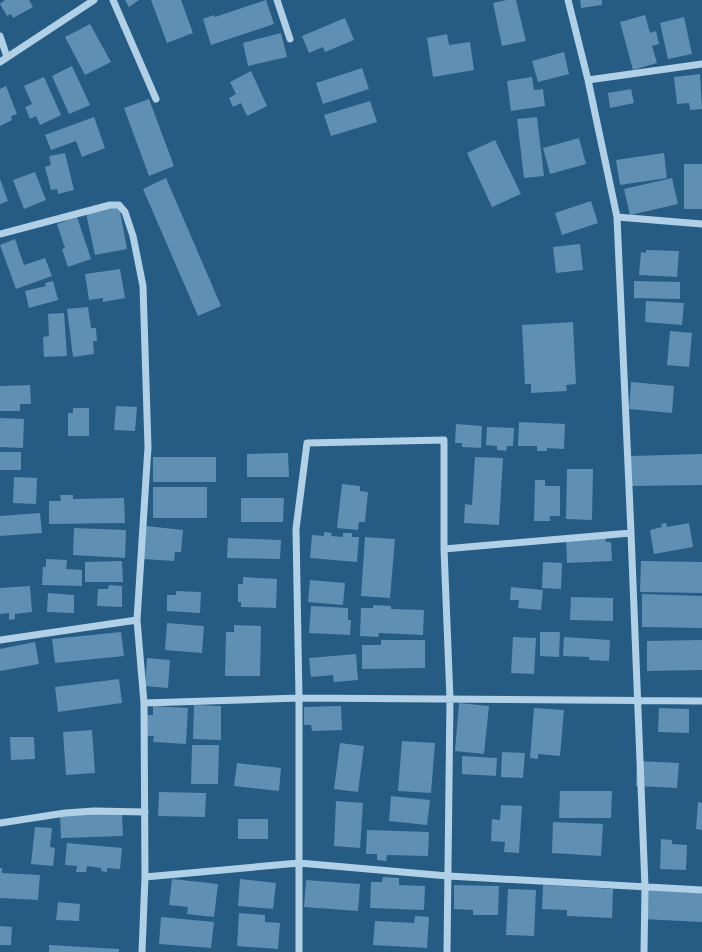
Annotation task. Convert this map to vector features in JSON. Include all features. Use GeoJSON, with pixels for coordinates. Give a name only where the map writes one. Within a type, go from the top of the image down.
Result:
{"type":"FeatureCollection","features":[{"type":"Feature","properties":{"kind":"street"},"geometry":{"type":"LineString","coordinates":[[0,62],[94,0]]}},
{"type":"Feature","properties":{"kind":"street"},"geometry":{"type":"LineString","coordinates":[[113,0],[156,98]]}},
{"type":"Feature","properties":{"kind":"street"},"geometry":{"type":"LineString","coordinates":[[277,0],[290,39]]}},
{"type":"Feature","properties":{"kind":"street"},"geometry":{"type":"LineString","coordinates":[[568,0],[588,80],[617,217],[632,533],[645,887],[644,952]]}},
{"type":"Feature","properties":{"kind":"street"},"geometry":{"type":"LineString","coordinates":[[0,36],[7,58]]}},
{"type":"Feature","properties":{"kind":"street"},"geometry":{"type":"LineString","coordinates":[[588,80],[702,64]]}},
{"type":"Feature","properties":{"kind":"street"},"geometry":{"type":"LineString","coordinates":[[0,234],[110,205],[119,205],[125,212],[133,236],[144,286],[148,447],[137,620],[144,703],[145,877],[142,952]]}},
{"type":"Feature","properties":{"kind":"street"},"geometry":{"type":"LineString","coordinates":[[617,217],[702,224]]}},
{"type":"Feature","properties":{"kind":"street"},"geometry":{"type":"LineString","coordinates":[[299,952],[299,698],[296,529],[307,443],[444,440],[444,548],[450,699],[447,952]]}},
{"type":"Feature","properties":{"kind":"street"},"geometry":{"type":"LineString","coordinates":[[444,548],[632,533]]}},
{"type":"Feature","properties":{"kind":"street"},"geometry":{"type":"LineString","coordinates":[[0,640],[137,620]]}},
{"type":"Feature","properties":{"kind":"street"},"geometry":{"type":"LineString","coordinates":[[144,703],[299,698],[702,701]]}},
{"type":"Feature","properties":{"kind":"street"},"geometry":{"type":"LineString","coordinates":[[0,823],[65,813],[94,811],[145,812]]}},
{"type":"Feature","properties":{"kind":"street"},"geometry":{"type":"LineString","coordinates":[[145,877],[300,863],[448,876],[702,890]]}},
{"type":"Feature","properties":{"kind":"building"},"geometry":{"type":"Polygon","coordinates":[[[5,0],[29,0],[33,7],[13,18],[11,14],[7,16],[0,4],[5,0]]]}},
{"type":"Feature","properties":{"kind":"building"},"geometry":{"type":"Polygon","coordinates":[[[125,0],[139,0],[129,7],[125,0]]]}},
{"type":"Feature","properties":{"kind":"building"},"geometry":{"type":"Polygon","coordinates":[[[151,0],[181,0],[193,33],[167,43],[151,0]]]}},
{"type":"Feature","properties":{"kind":"building"},"geometry":{"type":"Polygon","coordinates":[[[266,0],[274,24],[211,45],[203,19],[214,15],[215,17],[266,0]]]}},
{"type":"Feature","properties":{"kind":"building"},"geometry":{"type":"Polygon","coordinates":[[[516,0],[526,41],[502,46],[493,3],[516,0]]]}},
{"type":"Feature","properties":{"kind":"building"},"geometry":{"type":"Polygon","coordinates":[[[580,0],[602,0],[602,5],[581,8],[580,0]]]}},
{"type":"Feature","properties":{"kind":"building"},"geometry":{"type":"Polygon","coordinates":[[[645,15],[650,33],[656,31],[659,44],[652,46],[657,63],[633,70],[620,22],[645,15]]]}},
{"type":"Feature","properties":{"kind":"building"},"geometry":{"type":"Polygon","coordinates":[[[684,17],[692,54],[668,59],[660,23],[684,17]]]}},
{"type":"Feature","properties":{"kind":"building"},"geometry":{"type":"Polygon","coordinates":[[[345,18],[354,40],[325,52],[323,47],[309,53],[302,36],[345,18]]]}},
{"type":"Feature","properties":{"kind":"building"},"geometry":{"type":"Polygon","coordinates":[[[90,24],[111,62],[85,75],[65,37],[90,24]]]}},
{"type":"Feature","properties":{"kind":"building"},"geometry":{"type":"Polygon","coordinates":[[[281,33],[287,57],[248,66],[243,43],[281,33]]]}},
{"type":"Feature","properties":{"kind":"building"},"geometry":{"type":"Polygon","coordinates":[[[447,34],[449,45],[470,42],[474,70],[433,77],[427,38],[447,34]]]}},
{"type":"Feature","properties":{"kind":"building"},"geometry":{"type":"Polygon","coordinates":[[[564,52],[569,74],[538,82],[532,61],[564,52]]]}},
{"type":"Feature","properties":{"kind":"building"},"geometry":{"type":"Polygon","coordinates":[[[72,66],[90,105],[69,114],[52,76],[72,66]]]}},
{"type":"Feature","properties":{"kind":"building"},"geometry":{"type":"Polygon","coordinates":[[[362,68],[369,89],[323,104],[316,83],[362,68]]]}},
{"type":"Feature","properties":{"kind":"building"},"geometry":{"type":"Polygon","coordinates":[[[251,71],[267,106],[247,116],[241,103],[233,107],[229,98],[236,94],[230,82],[251,71]]]}},
{"type":"Feature","properties":{"kind":"building"},"geometry":{"type":"Polygon","coordinates":[[[700,74],[702,109],[690,110],[689,103],[677,104],[674,77],[700,74]]]}},
{"type":"Feature","properties":{"kind":"building"},"geometry":{"type":"Polygon","coordinates":[[[44,77],[61,115],[40,125],[36,116],[30,119],[25,107],[32,104],[24,86],[44,77]]]}},
{"type":"Feature","properties":{"kind":"building"},"geometry":{"type":"Polygon","coordinates":[[[532,77],[534,90],[543,89],[545,106],[511,111],[507,81],[532,77]]]}},
{"type":"Feature","properties":{"kind":"building"},"geometry":{"type":"Polygon","coordinates":[[[6,86],[17,114],[11,116],[12,120],[0,126],[0,89],[6,86]]]}},
{"type":"Feature","properties":{"kind":"building"},"geometry":{"type":"Polygon","coordinates":[[[631,89],[634,103],[610,108],[608,93],[631,89]]]}},
{"type":"Feature","properties":{"kind":"building"},"geometry":{"type":"Polygon","coordinates":[[[149,99],[174,166],[149,176],[124,108],[149,99]]]}},
{"type":"Feature","properties":{"kind":"building"},"geometry":{"type":"Polygon","coordinates":[[[370,101],[377,122],[331,136],[324,115],[370,101]]]}},
{"type":"Feature","properties":{"kind":"building"},"geometry":{"type":"Polygon","coordinates":[[[94,117],[105,148],[82,157],[76,141],[51,150],[45,135],[94,117]]]}},
{"type":"Feature","properties":{"kind":"building"},"geometry":{"type":"Polygon","coordinates":[[[537,117],[544,176],[524,178],[517,119],[537,117]]]}},
{"type":"Feature","properties":{"kind":"building"},"geometry":{"type":"Polygon","coordinates":[[[579,138],[586,164],[550,174],[543,148],[579,138]]]}},
{"type":"Feature","properties":{"kind":"building"},"geometry":{"type":"Polygon","coordinates":[[[495,140],[521,194],[492,207],[467,153],[495,140]]]}},
{"type":"Feature","properties":{"kind":"building"},"geometry":{"type":"Polygon","coordinates":[[[65,153],[74,190],[58,194],[57,189],[51,190],[45,167],[51,165],[49,156],[65,153]]]}},
{"type":"Feature","properties":{"kind":"building"},"geometry":{"type":"Polygon","coordinates":[[[664,153],[667,178],[620,185],[616,160],[664,153]]]}},
{"type":"Feature","properties":{"kind":"building"},"geometry":{"type":"Polygon","coordinates":[[[684,164],[702,164],[702,209],[684,209],[684,164]]]}},
{"type":"Feature","properties":{"kind":"building"},"geometry":{"type":"Polygon","coordinates":[[[35,172],[46,200],[24,209],[13,180],[35,172]]]}},
{"type":"Feature","properties":{"kind":"building"},"geometry":{"type":"Polygon","coordinates":[[[166,178],[221,306],[198,316],[143,189],[166,178]]]}},
{"type":"Feature","properties":{"kind":"building"},"geometry":{"type":"Polygon","coordinates":[[[672,178],[678,204],[630,215],[624,189],[672,178]]]}},
{"type":"Feature","properties":{"kind":"building"},"geometry":{"type":"Polygon","coordinates":[[[0,179],[8,201],[0,204],[0,179]]]}},
{"type":"Feature","properties":{"kind":"building"},"geometry":{"type":"Polygon","coordinates":[[[591,201],[598,223],[562,235],[555,213],[591,201]]]}},
{"type":"Feature","properties":{"kind":"building"},"geometry":{"type":"Polygon","coordinates":[[[119,206],[127,249],[95,255],[86,213],[119,206]]]}},
{"type":"Feature","properties":{"kind":"building"},"geometry":{"type":"Polygon","coordinates":[[[77,217],[91,259],[68,267],[62,249],[65,248],[57,224],[77,217]]]}},
{"type":"Feature","properties":{"kind":"building"},"geometry":{"type":"Polygon","coordinates":[[[15,239],[24,265],[45,258],[52,276],[16,289],[0,245],[15,239]]]}},
{"type":"Feature","properties":{"kind":"building"},"geometry":{"type":"Polygon","coordinates":[[[580,244],[583,270],[556,273],[553,247],[580,244]]]}},
{"type":"Feature","properties":{"kind":"building"},"geometry":{"type":"Polygon","coordinates":[[[646,250],[679,251],[677,277],[639,275],[641,252],[646,253],[646,250]]]}},
{"type":"Feature","properties":{"kind":"building"},"geometry":{"type":"Polygon","coordinates":[[[120,269],[125,298],[103,302],[103,298],[89,300],[85,274],[120,269]]]}},
{"type":"Feature","properties":{"kind":"building"},"geometry":{"type":"Polygon","coordinates":[[[53,281],[58,300],[29,308],[25,291],[46,286],[45,283],[53,281]]]}},
{"type":"Feature","properties":{"kind":"building"},"geometry":{"type":"Polygon","coordinates":[[[634,281],[680,282],[680,299],[634,298],[634,281]]]}},
{"type":"Feature","properties":{"kind":"building"},"geometry":{"type":"Polygon","coordinates":[[[646,301],[684,303],[682,325],[645,322],[646,301]]]}},
{"type":"Feature","properties":{"kind":"building"},"geometry":{"type":"Polygon","coordinates":[[[88,307],[91,328],[96,328],[97,341],[93,341],[94,354],[73,357],[67,309],[88,307]]]}},
{"type":"Feature","properties":{"kind":"building"},"geometry":{"type":"Polygon","coordinates":[[[64,313],[67,356],[44,357],[43,337],[49,336],[48,314],[64,313]]]}},
{"type":"Feature","properties":{"kind":"building"},"geometry":{"type":"Polygon","coordinates":[[[573,322],[576,384],[566,385],[567,391],[531,393],[531,384],[525,384],[522,325],[573,322]]]}},
{"type":"Feature","properties":{"kind":"building"},"geometry":{"type":"Polygon","coordinates":[[[670,331],[692,333],[689,367],[667,365],[670,331]]]}},
{"type":"Feature","properties":{"kind":"building"},"geometry":{"type":"Polygon","coordinates":[[[631,382],[674,386],[672,413],[629,409],[631,382]]]}},
{"type":"Feature","properties":{"kind":"building"},"geometry":{"type":"Polygon","coordinates":[[[30,385],[31,404],[20,404],[20,411],[0,411],[0,386],[30,385]]]}},
{"type":"Feature","properties":{"kind":"building"},"geometry":{"type":"Polygon","coordinates":[[[116,406],[137,407],[135,431],[114,430],[116,406]]]}},
{"type":"Feature","properties":{"kind":"building"},"geometry":{"type":"Polygon","coordinates":[[[73,408],[89,408],[89,436],[68,436],[68,413],[73,413],[73,408]]]}},
{"type":"Feature","properties":{"kind":"building"},"geometry":{"type":"Polygon","coordinates":[[[0,418],[24,419],[23,448],[0,447],[0,418]]]}},
{"type":"Feature","properties":{"kind":"building"},"geometry":{"type":"Polygon","coordinates":[[[519,422],[565,424],[564,449],[547,448],[547,451],[537,451],[537,446],[518,446],[519,422]]]}},
{"type":"Feature","properties":{"kind":"building"},"geometry":{"type":"Polygon","coordinates":[[[456,424],[482,426],[481,448],[462,447],[462,443],[455,443],[456,424]]]}},
{"type":"Feature","properties":{"kind":"building"},"geometry":{"type":"Polygon","coordinates":[[[487,427],[514,428],[513,446],[507,446],[506,451],[497,450],[497,446],[486,445],[487,427]]]}},
{"type":"Feature","properties":{"kind":"building"},"geometry":{"type":"Polygon","coordinates":[[[0,452],[21,452],[21,470],[0,470],[0,452]]]}},
{"type":"Feature","properties":{"kind":"building"},"geometry":{"type":"Polygon","coordinates":[[[288,453],[289,477],[247,477],[247,454],[288,453]]]}},
{"type":"Feature","properties":{"kind":"building"},"geometry":{"type":"Polygon","coordinates":[[[702,454],[702,485],[631,486],[630,456],[702,454]]]}},
{"type":"Feature","properties":{"kind":"building"},"geometry":{"type":"Polygon","coordinates":[[[153,457],[216,457],[216,482],[153,482],[153,457]]]}},
{"type":"Feature","properties":{"kind":"building"},"geometry":{"type":"Polygon","coordinates":[[[475,457],[503,458],[499,525],[464,523],[465,504],[472,505],[475,457]]]}},
{"type":"Feature","properties":{"kind":"building"},"geometry":{"type":"Polygon","coordinates":[[[567,469],[593,469],[592,520],[566,519],[567,469]]]}},
{"type":"Feature","properties":{"kind":"building"},"geometry":{"type":"Polygon","coordinates":[[[14,477],[37,478],[36,504],[13,503],[14,477]]]}},
{"type":"Feature","properties":{"kind":"building"},"geometry":{"type":"Polygon","coordinates":[[[535,480],[545,480],[545,486],[560,486],[560,516],[550,516],[550,521],[534,521],[535,480]]]}},
{"type":"Feature","properties":{"kind":"building"},"geometry":{"type":"Polygon","coordinates":[[[342,484],[360,486],[360,491],[368,492],[365,522],[359,522],[358,530],[337,528],[342,484]]]}},
{"type":"Feature","properties":{"kind":"building"},"geometry":{"type":"Polygon","coordinates":[[[153,487],[207,487],[207,518],[153,518],[153,487]]]}},
{"type":"Feature","properties":{"kind":"building"},"geometry":{"type":"Polygon","coordinates":[[[60,495],[73,495],[73,499],[124,498],[125,523],[49,524],[49,501],[61,501],[60,495]]]}},
{"type":"Feature","properties":{"kind":"building"},"geometry":{"type":"Polygon","coordinates":[[[241,498],[284,498],[283,522],[241,522],[241,498]]]}},
{"type":"Feature","properties":{"kind":"building"},"geometry":{"type":"Polygon","coordinates":[[[40,513],[42,533],[0,536],[0,516],[40,513]]]}},
{"type":"Feature","properties":{"kind":"building"},"geometry":{"type":"Polygon","coordinates":[[[666,523],[667,527],[689,523],[693,547],[654,554],[650,530],[662,527],[661,524],[666,523]]]}},
{"type":"Feature","properties":{"kind":"building"},"geometry":{"type":"Polygon","coordinates":[[[146,526],[183,530],[181,552],[175,552],[174,561],[143,559],[146,526]]]}},
{"type":"Feature","properties":{"kind":"building"},"geometry":{"type":"Polygon","coordinates":[[[74,528],[126,530],[125,558],[73,555],[74,528]]]}},
{"type":"Feature","properties":{"kind":"building"},"geometry":{"type":"Polygon","coordinates":[[[324,532],[332,533],[331,536],[343,537],[343,533],[352,533],[352,537],[359,537],[357,562],[310,558],[312,535],[324,536],[324,532]]]}},
{"type":"Feature","properties":{"kind":"building"},"geometry":{"type":"Polygon","coordinates":[[[605,536],[606,542],[611,542],[612,561],[567,563],[566,538],[605,536]]]}},
{"type":"Feature","properties":{"kind":"building"},"geometry":{"type":"Polygon","coordinates":[[[365,537],[395,539],[390,598],[361,596],[365,537]]]}},
{"type":"Feature","properties":{"kind":"building"},"geometry":{"type":"Polygon","coordinates":[[[228,538],[281,540],[280,559],[227,558],[228,538]]]}},
{"type":"Feature","properties":{"kind":"building"},"geometry":{"type":"Polygon","coordinates":[[[46,559],[67,560],[66,569],[82,570],[82,586],[42,585],[43,567],[46,567],[46,559]]]}},
{"type":"Feature","properties":{"kind":"building"},"geometry":{"type":"Polygon","coordinates":[[[122,561],[123,582],[85,582],[85,562],[122,561]]]}},
{"type":"Feature","properties":{"kind":"building"},"geometry":{"type":"Polygon","coordinates":[[[641,561],[702,562],[702,593],[640,592],[641,561]]]}},
{"type":"Feature","properties":{"kind":"building"},"geometry":{"type":"Polygon","coordinates":[[[543,562],[562,563],[561,589],[542,588],[543,562]]]}},
{"type":"Feature","properties":{"kind":"building"},"geometry":{"type":"Polygon","coordinates":[[[243,577],[277,579],[276,608],[241,607],[241,602],[238,602],[238,584],[243,584],[243,577]]]}},
{"type":"Feature","properties":{"kind":"building"},"geometry":{"type":"Polygon","coordinates":[[[310,580],[345,583],[343,605],[308,602],[310,580]]]}},
{"type":"Feature","properties":{"kind":"building"},"geometry":{"type":"Polygon","coordinates":[[[109,585],[122,586],[122,607],[97,606],[98,589],[108,589],[109,585]]]}},
{"type":"Feature","properties":{"kind":"building"},"geometry":{"type":"Polygon","coordinates":[[[30,586],[32,612],[15,614],[15,619],[9,620],[9,613],[0,614],[0,588],[30,586]]]}},
{"type":"Feature","properties":{"kind":"building"},"geometry":{"type":"Polygon","coordinates":[[[511,587],[543,590],[541,610],[518,608],[519,600],[510,600],[511,587]]]}},
{"type":"Feature","properties":{"kind":"building"},"geometry":{"type":"Polygon","coordinates":[[[176,591],[201,592],[200,613],[167,611],[167,595],[176,595],[176,591]]]}},
{"type":"Feature","properties":{"kind":"building"},"geometry":{"type":"Polygon","coordinates":[[[48,593],[74,595],[74,613],[47,612],[48,593]]]}},
{"type":"Feature","properties":{"kind":"building"},"geometry":{"type":"Polygon","coordinates":[[[642,594],[702,596],[702,628],[642,627],[642,594]]]}},
{"type":"Feature","properties":{"kind":"building"},"geometry":{"type":"Polygon","coordinates":[[[571,597],[613,598],[613,621],[570,620],[571,597]]]}},
{"type":"Feature","properties":{"kind":"building"},"geometry":{"type":"Polygon","coordinates":[[[373,605],[391,606],[391,609],[424,610],[423,635],[379,633],[378,637],[360,636],[361,608],[373,608],[373,605]]]}},
{"type":"Feature","properties":{"kind":"building"},"geometry":{"type":"Polygon","coordinates":[[[311,606],[348,608],[348,620],[351,620],[350,635],[309,633],[311,606]]]}},
{"type":"Feature","properties":{"kind":"building"},"geometry":{"type":"Polygon","coordinates":[[[167,623],[204,626],[202,653],[165,650],[167,623]]]}},
{"type":"Feature","properties":{"kind":"building"},"geometry":{"type":"Polygon","coordinates":[[[234,625],[261,626],[260,676],[225,676],[226,632],[234,632],[234,625]]]}},
{"type":"Feature","properties":{"kind":"building"},"geometry":{"type":"Polygon","coordinates":[[[121,632],[124,656],[55,663],[52,639],[121,632]]]}},
{"type":"Feature","properties":{"kind":"building"},"geometry":{"type":"Polygon","coordinates":[[[540,632],[560,632],[559,657],[540,656],[540,632]]]}},
{"type":"Feature","properties":{"kind":"building"},"geometry":{"type":"Polygon","coordinates":[[[513,637],[536,638],[534,674],[511,673],[513,637]]]}},
{"type":"Feature","properties":{"kind":"building"},"geometry":{"type":"Polygon","coordinates":[[[564,637],[610,640],[609,661],[589,660],[589,657],[563,656],[564,637]]]}},
{"type":"Feature","properties":{"kind":"building"},"geometry":{"type":"Polygon","coordinates":[[[381,640],[425,640],[425,668],[362,669],[362,645],[381,645],[381,640]]]}},
{"type":"Feature","properties":{"kind":"building"},"geometry":{"type":"Polygon","coordinates":[[[702,640],[702,670],[647,671],[647,641],[702,640]]]}},
{"type":"Feature","properties":{"kind":"building"},"geometry":{"type":"Polygon","coordinates":[[[35,642],[39,664],[0,671],[0,649],[35,642]]]}},
{"type":"Feature","properties":{"kind":"building"},"geometry":{"type":"Polygon","coordinates":[[[356,654],[358,680],[334,682],[333,675],[311,677],[309,658],[356,654]]]}},
{"type":"Feature","properties":{"kind":"building"},"geometry":{"type":"Polygon","coordinates":[[[147,658],[170,660],[168,688],[145,686],[147,658]]]}},
{"type":"Feature","properties":{"kind":"building"},"geometry":{"type":"Polygon","coordinates":[[[119,679],[122,703],[58,712],[55,687],[119,679]]]}},
{"type":"Feature","properties":{"kind":"building"},"geometry":{"type":"Polygon","coordinates":[[[459,703],[489,706],[484,754],[455,751],[459,703]]]}},
{"type":"Feature","properties":{"kind":"building"},"geometry":{"type":"Polygon","coordinates":[[[194,705],[221,706],[221,740],[193,739],[194,705]]]}},
{"type":"Feature","properties":{"kind":"building"},"geometry":{"type":"Polygon","coordinates":[[[153,706],[188,708],[186,744],[153,742],[154,736],[145,736],[146,715],[153,715],[153,706]]]}},
{"type":"Feature","properties":{"kind":"building"},"geometry":{"type":"Polygon","coordinates":[[[341,706],[342,730],[312,731],[311,725],[304,725],[304,707],[341,706]]]}},
{"type":"Feature","properties":{"kind":"building"},"geometry":{"type":"Polygon","coordinates":[[[534,708],[564,710],[560,756],[538,754],[538,759],[530,758],[534,708]]]}},
{"type":"Feature","properties":{"kind":"building"},"geometry":{"type":"Polygon","coordinates":[[[659,708],[689,709],[689,733],[658,732],[659,708]]]}},
{"type":"Feature","properties":{"kind":"building"},"geometry":{"type":"Polygon","coordinates":[[[92,730],[95,773],[66,775],[63,732],[92,730]]]}},
{"type":"Feature","properties":{"kind":"building"},"geometry":{"type":"Polygon","coordinates":[[[10,737],[34,737],[35,759],[11,760],[10,737]]]}},
{"type":"Feature","properties":{"kind":"building"},"geometry":{"type":"Polygon","coordinates":[[[402,741],[435,743],[431,793],[398,791],[402,741]]]}},
{"type":"Feature","properties":{"kind":"building"},"geometry":{"type":"Polygon","coordinates":[[[340,743],[364,746],[358,792],[334,789],[340,743]]]}},
{"type":"Feature","properties":{"kind":"building"},"geometry":{"type":"Polygon","coordinates":[[[192,745],[219,745],[218,784],[191,784],[192,745]]]}},
{"type":"Feature","properties":{"kind":"building"},"geometry":{"type":"Polygon","coordinates":[[[502,752],[525,753],[523,778],[501,777],[502,752]]]}},
{"type":"Feature","properties":{"kind":"building"},"geometry":{"type":"Polygon","coordinates":[[[462,756],[497,758],[496,776],[462,774],[462,756]]]}},
{"type":"Feature","properties":{"kind":"building"},"geometry":{"type":"Polygon","coordinates":[[[637,761],[679,763],[677,788],[636,786],[637,761]]]}},
{"type":"Feature","properties":{"kind":"building"},"geometry":{"type":"Polygon","coordinates":[[[237,763],[281,768],[279,791],[234,786],[237,763]]]}},
{"type":"Feature","properties":{"kind":"building"},"geometry":{"type":"Polygon","coordinates":[[[560,791],[612,791],[611,818],[559,818],[560,791]]]}},
{"type":"Feature","properties":{"kind":"building"},"geometry":{"type":"Polygon","coordinates":[[[159,792],[206,793],[205,817],[158,816],[159,792]]]}},
{"type":"Feature","properties":{"kind":"building"},"geometry":{"type":"Polygon","coordinates":[[[391,796],[430,800],[427,825],[389,821],[391,796]]]}},
{"type":"Feature","properties":{"kind":"building"},"geometry":{"type":"Polygon","coordinates":[[[336,801],[363,803],[360,848],[334,846],[336,801]]]}},
{"type":"Feature","properties":{"kind":"building"},"geometry":{"type":"Polygon","coordinates":[[[698,802],[702,803],[702,830],[696,829],[698,802]]]}},
{"type":"Feature","properties":{"kind":"building"},"geometry":{"type":"Polygon","coordinates":[[[501,805],[522,806],[519,853],[504,852],[505,842],[491,841],[492,819],[500,820],[501,805]]]}},
{"type":"Feature","properties":{"kind":"building"},"geometry":{"type":"Polygon","coordinates":[[[122,813],[123,836],[61,838],[60,815],[122,813]]]}},
{"type":"Feature","properties":{"kind":"building"},"geometry":{"type":"Polygon","coordinates":[[[238,819],[268,819],[268,839],[238,839],[238,819]]]}},
{"type":"Feature","properties":{"kind":"building"},"geometry":{"type":"Polygon","coordinates":[[[553,822],[603,824],[601,856],[552,853],[553,822]]]}},
{"type":"Feature","properties":{"kind":"building"},"geometry":{"type":"Polygon","coordinates":[[[35,827],[52,828],[50,847],[55,848],[53,866],[31,864],[35,827]]]}},
{"type":"Feature","properties":{"kind":"building"},"geometry":{"type":"Polygon","coordinates":[[[367,830],[429,832],[428,856],[387,855],[386,861],[377,860],[377,854],[366,854],[367,830]]]}},
{"type":"Feature","properties":{"kind":"building"},"geometry":{"type":"Polygon","coordinates":[[[661,839],[672,840],[672,844],[687,845],[686,870],[660,869],[661,839]]]}},
{"type":"Feature","properties":{"kind":"building"},"geometry":{"type":"Polygon","coordinates":[[[67,843],[122,848],[120,869],[107,868],[107,872],[101,871],[101,868],[87,866],[86,872],[76,872],[77,866],[65,865],[67,843]]]}},
{"type":"Feature","properties":{"kind":"building"},"geometry":{"type":"Polygon","coordinates":[[[0,868],[2,868],[2,873],[40,875],[38,900],[0,898],[0,868]]]}},
{"type":"Feature","properties":{"kind":"building"},"geometry":{"type":"Polygon","coordinates":[[[383,877],[399,878],[399,885],[425,886],[424,910],[370,908],[371,882],[382,882],[383,877]]]}},
{"type":"Feature","properties":{"kind":"building"},"geometry":{"type":"Polygon","coordinates":[[[172,879],[218,884],[214,917],[187,914],[188,907],[169,905],[172,879]]]}},
{"type":"Feature","properties":{"kind":"building"},"geometry":{"type":"Polygon","coordinates":[[[240,879],[276,883],[273,909],[238,906],[240,879]]]}},
{"type":"Feature","properties":{"kind":"building"},"geometry":{"type":"Polygon","coordinates":[[[306,880],[360,884],[358,911],[304,907],[306,880]]]}},
{"type":"Feature","properties":{"kind":"building"},"geometry":{"type":"Polygon","coordinates":[[[454,885],[499,886],[498,915],[473,915],[473,910],[454,909],[454,885]]]}},
{"type":"Feature","properties":{"kind":"building"},"geometry":{"type":"Polygon","coordinates":[[[543,885],[613,889],[612,918],[567,916],[567,910],[542,909],[543,885]]]}},
{"type":"Feature","properties":{"kind":"building"},"geometry":{"type":"Polygon","coordinates":[[[508,889],[536,890],[534,936],[506,935],[508,889]]]}},
{"type":"Feature","properties":{"kind":"building"},"geometry":{"type":"Polygon","coordinates":[[[643,890],[702,893],[702,922],[642,919],[643,890]]]}},
{"type":"Feature","properties":{"kind":"building"},"geometry":{"type":"Polygon","coordinates":[[[58,902],[80,904],[79,921],[56,920],[58,902]]]}},
{"type":"Feature","properties":{"kind":"building"},"geometry":{"type":"Polygon","coordinates":[[[239,913],[265,915],[265,922],[280,923],[278,949],[237,946],[239,913]]]}},
{"type":"Feature","properties":{"kind":"building"},"geometry":{"type":"Polygon","coordinates":[[[415,916],[429,917],[427,948],[373,945],[375,921],[414,923],[415,916]]]}},
{"type":"Feature","properties":{"kind":"building"},"geometry":{"type":"Polygon","coordinates":[[[161,917],[214,922],[211,948],[159,944],[161,917]]]}},
{"type":"Feature","properties":{"kind":"building"},"geometry":{"type":"Polygon","coordinates":[[[0,926],[12,927],[11,945],[0,945],[0,926]]]}},
{"type":"Feature","properties":{"kind":"building"},"geometry":{"type":"Polygon","coordinates":[[[49,945],[119,949],[119,952],[49,952],[49,945]]]}}]}
